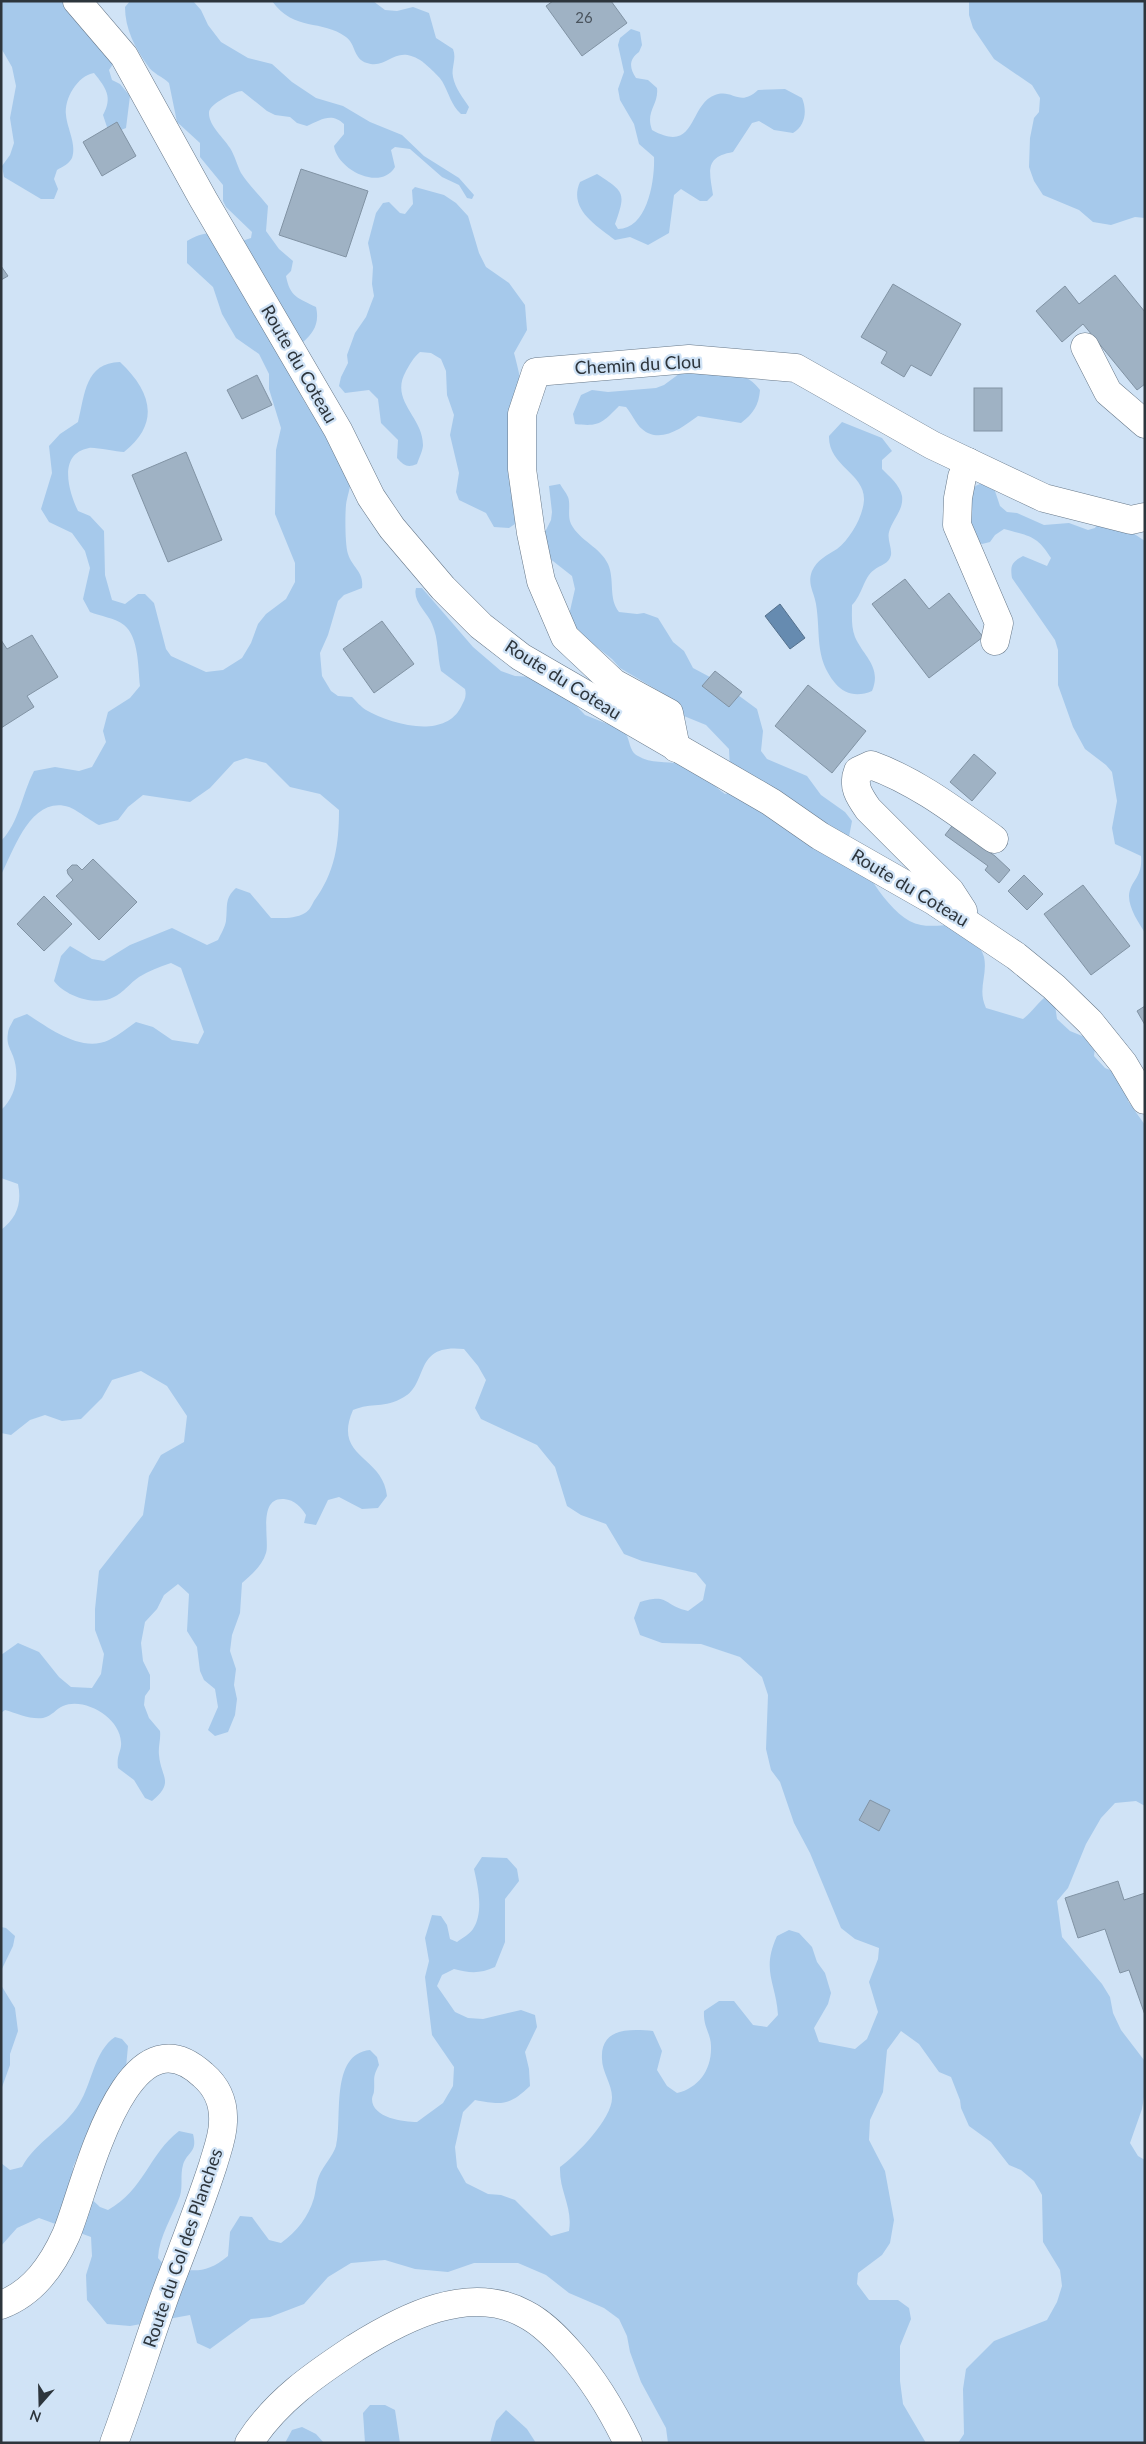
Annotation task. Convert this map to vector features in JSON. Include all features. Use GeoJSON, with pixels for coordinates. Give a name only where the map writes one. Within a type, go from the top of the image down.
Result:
{"type":"FeatureCollection","features":[{"type":"Feature","properties":{"kind":"street","name":"Route du Coteau"},"geometry":{"type":"LineString","coordinates":[[77,1],[124,56],[213,215],[338,430],[371,497],[392,528],[443,588],[481,626],[521,657],[771,802],[820,836],[960,917],[1016,956],[1054,987],[1090,1022],[1122,1063],[1145,1100]]}},
{"type":"Feature","properties":{"kind":"street"},"geometry":{"type":"LineString","coordinates":[[1085,347],[1108,392],[1145,424]]}},
{"type":"Feature","properties":{"kind":"street","name":"Chemin du Clou"},"geometry":{"type":"LineString","coordinates":[[676,748],[669,713],[614,683],[565,637],[541,581],[522,469],[522,414],[536,372],[689,359],[796,368],[968,462],[1044,498],[1130,520],[1145,517]]}},
{"type":"Feature","properties":{"kind":"street"},"geometry":{"type":"LineString","coordinates":[[968,462],[962,477],[958,498],[957,525],[1000,623],[995,641]]}},
{"type":"Feature","properties":{"kind":"street"},"geometry":{"type":"LineString","coordinates":[[960,917],[963,911],[950,891],[868,809],[858,794],[854,781],[858,771],[870,765],[898,776],[948,806],[994,839]]}},
{"type":"Feature","properties":{"kind":"street","name":"Route du Col des Planches"},"geometry":{"type":"LineString","coordinates":[[1,2305],[24,2294],[51,2263],[66,2236],[105,2125],[123,2092],[137,2072],[156,2060],[168,2060],[181,2061],[202,2073],[220,2098],[224,2123],[221,2139],[202,2199],[114,2443]]}},
{"type":"Feature","properties":{"kind":"street"},"geometry":{"type":"LineString","coordinates":[[248,2443],[268,2417],[295,2389],[371,2338],[392,2326],[426,2312],[460,2303],[477,2303],[491,2304],[524,2313],[553,2335],[578,2362],[594,2384],[628,2443]]}},
{"type":"Feature","properties":{"kind":"shaded area"},"geometry":{"type":"Polygon","coordinates":[[[1,1],[66,1],[113,64],[109,70],[112,80],[120,84],[130,96],[126,128],[116,132],[108,130],[103,115],[108,98],[102,83],[94,73],[77,83],[69,95],[66,109],[73,142],[73,153],[69,162],[57,170],[54,179],[58,189],[54,199],[41,199],[4,177],[2,166],[10,155],[14,143],[10,118],[16,86],[12,67],[1,48],[1,1]]]}},
{"type":"Feature","properties":{"kind":"shaded area"},"geometry":{"type":"Polygon","coordinates":[[[130,1],[193,1],[201,10],[208,25],[221,42],[248,58],[272,64],[292,82],[316,98],[343,106],[370,122],[402,135],[424,156],[459,178],[474,195],[472,199],[467,198],[459,185],[442,177],[410,149],[395,147],[391,150],[395,167],[388,174],[380,177],[370,177],[360,174],[351,169],[337,155],[334,146],[344,134],[344,124],[335,118],[326,118],[307,126],[297,123],[290,117],[275,115],[267,111],[242,91],[223,98],[209,112],[211,122],[230,148],[241,173],[268,206],[266,231],[279,249],[293,261],[291,271],[286,276],[290,288],[300,299],[316,307],[317,318],[315,327],[294,352],[291,358],[291,366],[304,401],[351,475],[346,510],[346,544],[348,554],[360,574],[362,582],[362,588],[344,595],[338,601],[328,635],[320,653],[322,676],[331,691],[338,696],[352,697],[366,710],[403,724],[430,726],[442,723],[453,717],[464,701],[465,689],[441,671],[434,630],[416,598],[416,588],[422,588],[473,647],[501,671],[515,676],[533,677],[566,695],[585,715],[623,730],[635,754],[643,759],[689,767],[725,794],[731,792],[729,749],[706,725],[679,714],[664,694],[620,668],[612,659],[584,637],[572,623],[569,615],[575,589],[572,576],[544,554],[544,534],[551,520],[552,512],[549,486],[560,484],[568,497],[571,524],[579,535],[600,553],[608,564],[614,601],[619,612],[644,613],[658,618],[673,642],[684,651],[693,668],[723,684],[757,709],[763,731],[761,751],[767,759],[807,776],[821,795],[845,812],[852,821],[848,842],[888,903],[910,921],[921,925],[956,924],[976,943],[984,957],[985,970],[982,995],[986,1008],[1023,1019],[1044,998],[1055,1005],[1057,1019],[1070,1031],[1092,1040],[1095,1047],[1094,1056],[1105,1068],[1115,1072],[1129,1091],[1128,1101],[1145,1125],[1145,1806],[1136,1801],[1115,1803],[1101,1818],[1086,1844],[1068,1888],[1057,1901],[1062,1937],[1102,1984],[1110,1997],[1113,2013],[1121,2030],[1144,2060],[1145,2091],[1142,2109],[1130,2143],[1138,2156],[1145,2160],[1145,2443],[958,2443],[964,2434],[963,2389],[966,2369],[994,2341],[1047,2320],[1057,2302],[1062,2286],[1060,2270],[1043,2242],[1042,2195],[1034,2181],[1021,2170],[1009,2165],[991,2142],[969,2126],[951,2077],[939,2072],[919,2044],[901,2031],[887,2050],[883,2092],[870,2120],[869,2140],[885,2171],[894,2220],[890,2243],[882,2255],[858,2273],[857,2284],[869,2300],[898,2300],[909,2308],[911,2319],[900,2346],[900,2381],[903,2404],[926,2443],[668,2443],[666,2428],[641,2382],[630,2352],[627,2336],[619,2319],[604,2308],[569,2293],[546,2275],[518,2263],[474,2263],[448,2272],[415,2269],[385,2260],[351,2263],[328,2277],[304,2304],[270,2317],[251,2319],[210,2349],[197,2343],[190,2315],[130,2326],[107,2324],[87,2300],[86,2275],[92,2256],[91,2237],[39,2218],[17,2228],[1,2246],[1,2163],[10,2170],[22,2167],[35,2150],[66,2121],[79,2104],[102,2051],[115,2037],[122,2039],[128,2046],[125,2078],[89,2131],[73,2167],[72,2181],[100,2207],[108,2210],[130,2192],[160,2150],[179,2131],[193,2134],[194,2145],[182,2169],[180,2196],[161,2242],[158,2258],[166,2267],[184,2270],[205,2269],[220,2262],[228,2256],[230,2232],[240,2216],[252,2217],[269,2240],[281,2243],[297,2229],[309,2212],[319,2176],[335,2150],[343,2075],[348,2063],[357,2054],[370,2050],[377,2057],[379,2065],[375,2076],[373,2105],[377,2111],[390,2118],[417,2122],[443,2103],[453,2086],[454,2067],[432,2035],[425,1977],[429,1961],[425,1938],[432,1915],[441,1916],[447,1925],[450,1939],[457,1942],[473,1929],[479,1907],[474,1869],[482,1857],[507,1858],[517,1869],[519,1881],[505,1899],[505,1942],[495,1967],[474,1972],[454,1969],[442,1975],[437,1986],[455,2012],[468,2018],[483,2019],[521,2010],[535,2015],[537,2027],[525,2052],[530,2086],[510,2101],[492,2103],[475,2100],[463,2112],[455,2147],[457,2167],[466,2183],[488,2194],[501,2195],[515,2200],[551,2236],[569,2231],[568,2206],[560,2176],[560,2167],[593,2135],[611,2106],[612,2092],[602,2059],[606,2041],[611,2036],[618,2032],[635,2030],[653,2031],[662,2051],[657,2070],[667,2086],[677,2093],[692,2087],[703,2076],[711,2054],[711,2042],[704,2011],[719,2001],[734,2001],[753,2025],[767,2027],[778,2015],[771,1976],[770,1958],[777,1936],[789,1930],[799,1933],[812,1947],[817,1962],[825,1973],[831,1993],[828,2004],[814,2028],[819,2042],[855,2049],[867,2039],[878,2012],[869,1982],[878,1959],[879,1948],[855,1939],[841,1928],[810,1853],[794,1823],[780,1782],[771,1770],[766,1749],[768,1695],[762,1677],[740,1657],[701,1644],[662,1643],[640,1635],[634,1618],[640,1602],[661,1599],[688,1611],[703,1600],[706,1585],[696,1573],[642,1561],[624,1554],[606,1524],[581,1515],[567,1506],[555,1467],[537,1445],[481,1419],[475,1408],[486,1380],[478,1366],[464,1349],[448,1349],[437,1352],[429,1358],[412,1391],[397,1401],[353,1410],[348,1426],[349,1438],[353,1447],[377,1472],[384,1483],[387,1496],[378,1508],[362,1509],[339,1497],[328,1500],[316,1525],[304,1523],[306,1515],[294,1502],[284,1499],[276,1500],[270,1505],[266,1520],[266,1553],[259,1566],[242,1583],[240,1613],[232,1635],[230,1651],[236,1669],[234,1685],[237,1699],[235,1715],[228,1732],[215,1736],[208,1730],[218,1707],[215,1689],[204,1680],[200,1671],[197,1647],[187,1631],[189,1594],[178,1584],[164,1595],[157,1609],[145,1622],[141,1643],[143,1661],[150,1675],[150,1689],[145,1696],[144,1705],[149,1718],[160,1731],[159,1755],[165,1780],[163,1789],[152,1801],[145,1798],[134,1780],[118,1768],[121,1745],[119,1733],[115,1725],[100,1712],[81,1704],[72,1704],[63,1706],[43,1718],[29,1717],[5,1710],[1,1713],[1,1655],[18,1643],[39,1652],[59,1677],[71,1687],[92,1688],[101,1674],[104,1654],[95,1630],[99,1571],[143,1515],[149,1476],[161,1455],[184,1442],[187,1416],[167,1386],[141,1371],[112,1380],[102,1398],[81,1419],[62,1421],[45,1415],[30,1420],[11,1435],[1,1433],[1,1230],[11,1220],[19,1204],[18,1184],[1,1178],[1,1110],[10,1099],[16,1078],[15,1063],[8,1043],[9,1030],[14,1019],[27,1014],[66,1037],[87,1043],[98,1043],[113,1038],[136,1022],[153,1027],[172,1040],[198,1044],[204,1032],[181,968],[171,963],[150,971],[139,977],[114,997],[99,1001],[73,995],[65,991],[54,981],[61,956],[70,946],[92,959],[104,961],[130,945],[172,928],[207,945],[218,940],[226,921],[228,899],[236,888],[250,893],[271,918],[288,918],[301,915],[309,909],[327,880],[337,846],[338,835],[339,810],[320,794],[290,787],[266,763],[246,758],[234,762],[210,788],[190,802],[143,795],[128,807],[118,820],[99,825],[69,807],[56,805],[44,809],[34,817],[18,839],[1,875],[1,841],[12,826],[34,771],[55,767],[79,771],[92,767],[106,742],[103,731],[108,712],[130,698],[140,686],[137,653],[129,630],[116,621],[90,612],[83,599],[90,568],[85,551],[72,533],[49,522],[41,509],[52,473],[49,446],[60,434],[78,422],[85,391],[93,374],[108,364],[120,362],[139,384],[148,407],[143,430],[136,441],[124,452],[89,448],[79,452],[69,466],[68,475],[71,494],[78,511],[90,516],[104,531],[105,575],[112,600],[125,604],[138,594],[145,594],[154,603],[166,649],[171,656],[206,672],[223,670],[242,658],[251,643],[258,624],[266,614],[286,599],[295,582],[295,563],[275,514],[276,450],[281,428],[269,389],[269,374],[259,354],[236,338],[222,314],[213,287],[187,263],[187,241],[194,237],[205,234],[214,235],[230,245],[251,238],[252,232],[226,207],[223,201],[223,185],[200,157],[200,143],[177,122],[169,83],[150,68],[135,45],[125,15],[125,7],[130,1]]]}},
{"type":"Feature","properties":{"kind":"shaded area"},"geometry":{"type":"Polygon","coordinates":[[[272,1],[373,1],[385,10],[397,11],[413,7],[429,13],[436,38],[453,49],[453,77],[457,89],[469,107],[466,114],[461,114],[452,103],[441,79],[420,60],[404,55],[380,63],[367,63],[359,58],[352,43],[346,37],[327,28],[289,17],[272,1]]]}},
{"type":"Feature","properties":{"kind":"shaded area"},"geometry":{"type":"Polygon","coordinates":[[[969,1],[1145,1],[1145,218],[1135,217],[1111,225],[1093,222],[1079,210],[1043,195],[1034,181],[1029,167],[1030,138],[1034,118],[1039,112],[1040,98],[1032,85],[994,59],[973,28],[969,15],[969,1]]]}},
{"type":"Feature","properties":{"kind":"shaded area"},"geometry":{"type":"Polygon","coordinates":[[[631,29],[640,32],[642,45],[639,52],[633,58],[631,64],[632,71],[636,78],[648,80],[657,88],[656,99],[650,118],[652,130],[667,136],[677,136],[685,133],[706,100],[721,94],[741,98],[751,95],[758,90],[785,89],[802,98],[805,107],[803,122],[793,133],[774,130],[759,121],[752,123],[733,152],[724,154],[713,161],[710,172],[713,195],[707,201],[700,201],[681,189],[674,195],[669,233],[648,245],[630,237],[615,240],[586,215],[581,208],[577,192],[580,182],[597,174],[613,185],[621,194],[622,199],[615,224],[618,229],[628,227],[636,221],[648,201],[653,178],[654,157],[639,144],[634,124],[620,100],[618,89],[624,72],[618,45],[620,38],[631,29]]]}},
{"type":"Feature","properties":{"kind":"shaded area"},"geometry":{"type":"Polygon","coordinates":[[[415,187],[444,195],[456,203],[468,216],[479,253],[486,267],[509,283],[525,305],[527,330],[514,353],[520,377],[520,392],[510,464],[510,482],[516,518],[515,524],[509,528],[494,527],[486,513],[459,500],[456,492],[459,473],[450,435],[454,415],[447,395],[446,371],[441,359],[431,353],[420,352],[410,363],[402,382],[401,391],[404,400],[422,435],[422,449],[417,464],[414,465],[406,466],[397,458],[398,440],[381,423],[378,399],[369,390],[345,393],[339,386],[348,363],[347,355],[355,333],[366,317],[374,296],[372,284],[373,267],[368,243],[376,213],[383,203],[389,202],[400,213],[405,214],[413,204],[412,190],[415,187]]]}},
{"type":"Feature","properties":{"kind":"shaded area"},"geometry":{"type":"Polygon","coordinates":[[[683,371],[715,371],[745,377],[760,390],[757,405],[752,413],[741,423],[698,416],[671,433],[664,435],[656,435],[642,429],[626,407],[619,406],[600,422],[590,425],[575,424],[573,414],[581,395],[592,390],[608,392],[656,388],[664,385],[683,371]]]}},
{"type":"Feature","properties":{"kind":"shaded area"},"geometry":{"type":"Polygon","coordinates":[[[842,422],[882,438],[892,451],[882,460],[882,469],[897,484],[902,496],[900,510],[889,532],[890,558],[870,573],[859,596],[852,605],[855,637],[871,662],[875,675],[872,691],[862,694],[852,694],[843,690],[828,673],[821,654],[816,604],[810,580],[812,571],[817,564],[842,545],[851,534],[863,507],[863,491],[859,483],[834,455],[830,446],[829,436],[842,422]]]}},
{"type":"Feature","properties":{"kind":"shaded area"},"geometry":{"type":"Polygon","coordinates":[[[986,483],[995,491],[1000,506],[1007,512],[1017,513],[1044,525],[1069,523],[1088,530],[1095,528],[1099,520],[1122,526],[1145,541],[1145,933],[1132,911],[1129,901],[1130,891],[1140,869],[1141,856],[1115,844],[1112,828],[1117,801],[1112,772],[1085,749],[1073,727],[1058,685],[1058,650],[1055,640],[1012,578],[1011,570],[1013,564],[1023,556],[1047,566],[1051,558],[1037,541],[1020,533],[1004,529],[995,535],[990,542],[982,544],[973,539],[964,500],[972,488],[986,483]]]}},
{"type":"Feature","properties":{"kind":"shaded area"},"geometry":{"type":"Polygon","coordinates":[[[780,604],[805,638],[790,649],[765,616],[780,604]]]}},
{"type":"Feature","properties":{"kind":"shaded area"},"geometry":{"type":"Polygon","coordinates":[[[1,1927],[6,1928],[15,1936],[13,1946],[1,1971],[1,1927]]]}},
{"type":"Feature","properties":{"kind":"shaded area"},"geometry":{"type":"Polygon","coordinates":[[[1,1985],[15,2008],[18,2031],[10,2054],[10,2065],[1,2090],[1,1985]]]}},
{"type":"Feature","properties":{"kind":"shaded area"},"geometry":{"type":"Polygon","coordinates":[[[370,2405],[385,2405],[395,2410],[400,2443],[365,2443],[363,2413],[370,2405]]]}},
{"type":"Feature","properties":{"kind":"shaded area"},"geometry":{"type":"Polygon","coordinates":[[[506,2410],[527,2429],[536,2443],[490,2443],[496,2421],[506,2410]]]}},
{"type":"Feature","properties":{"kind":"shaded area"},"geometry":{"type":"Polygon","coordinates":[[[302,2427],[316,2434],[324,2443],[285,2443],[292,2430],[302,2427]]]}},
{"type":"Feature","properties":{"kind":"building"},"geometry":{"type":"Polygon","coordinates":[[[553,1],[611,1],[627,23],[582,56],[546,6],[553,1]]]}},
{"type":"Feature","properties":{"kind":"building"},"geometry":{"type":"Polygon","coordinates":[[[117,122],[136,156],[102,176],[83,142],[117,122]]]}},
{"type":"Feature","properties":{"kind":"building"},"geometry":{"type":"Polygon","coordinates":[[[301,169],[368,191],[346,257],[279,235],[301,169]]]}},
{"type":"Feature","properties":{"kind":"building"},"geometry":{"type":"Polygon","coordinates":[[[1,266],[8,276],[1,280],[1,266]]]}},
{"type":"Feature","properties":{"kind":"building"},"geometry":{"type":"Polygon","coordinates":[[[1115,275],[1145,312],[1145,384],[1137,390],[1083,324],[1062,342],[1036,311],[1065,286],[1079,304],[1115,275]]]}},
{"type":"Feature","properties":{"kind":"building"},"geometry":{"type":"Polygon","coordinates":[[[893,284],[961,324],[931,376],[911,365],[904,377],[881,363],[887,352],[861,337],[893,284]]]}},
{"type":"Feature","properties":{"kind":"building"},"geometry":{"type":"Polygon","coordinates":[[[257,375],[272,405],[242,419],[227,390],[257,375]]]}},
{"type":"Feature","properties":{"kind":"building"},"geometry":{"type":"Polygon","coordinates":[[[974,388],[1002,388],[1002,431],[974,431],[974,388]]]}},
{"type":"Feature","properties":{"kind":"building"},"geometry":{"type":"Polygon","coordinates":[[[186,452],[222,540],[168,562],[132,475],[186,452]]]}},
{"type":"Feature","properties":{"kind":"building"},"geometry":{"type":"Polygon","coordinates":[[[905,579],[929,609],[949,593],[983,637],[929,678],[872,604],[905,579]]]}},
{"type":"Feature","properties":{"kind":"building"},"geometry":{"type":"Polygon","coordinates":[[[382,621],[414,664],[374,693],[343,649],[382,621]]]}},
{"type":"Feature","properties":{"kind":"building"},"geometry":{"type":"Polygon","coordinates":[[[32,635],[58,677],[27,696],[34,707],[1,728],[1,640],[7,649],[32,635]]]}},
{"type":"Feature","properties":{"kind":"building"},"geometry":{"type":"Polygon","coordinates":[[[715,671],[742,692],[729,707],[702,686],[715,671]]]}},
{"type":"Feature","properties":{"kind":"building"},"geometry":{"type":"Polygon","coordinates":[[[808,685],[866,731],[832,773],[775,726],[808,685]]]}},
{"type":"Feature","properties":{"kind":"building"},"geometry":{"type":"Polygon","coordinates":[[[974,754],[996,773],[972,801],[950,782],[974,754]]]}},
{"type":"Feature","properties":{"kind":"building"},"geometry":{"type":"Polygon","coordinates":[[[952,826],[995,856],[1010,870],[999,883],[985,870],[988,866],[945,835],[952,826]]]}},
{"type":"Feature","properties":{"kind":"building"},"geometry":{"type":"Polygon","coordinates":[[[93,859],[137,902],[99,940],[56,896],[73,880],[67,870],[72,865],[77,865],[82,870],[93,859]]]}},
{"type":"Feature","properties":{"kind":"building"},"geometry":{"type":"Polygon","coordinates":[[[1024,875],[1043,894],[1027,910],[1008,891],[1024,875]]]}},
{"type":"Feature","properties":{"kind":"building"},"geometry":{"type":"Polygon","coordinates":[[[1083,885],[1130,946],[1091,975],[1044,914],[1083,885]]]}},
{"type":"Feature","properties":{"kind":"building"},"geometry":{"type":"Polygon","coordinates":[[[44,896],[72,924],[44,951],[17,924],[44,896]]]}},
{"type":"Feature","properties":{"kind":"building"},"geometry":{"type":"Polygon","coordinates":[[[1145,1006],[1145,1025],[1137,1011],[1145,1006]]]}},
{"type":"Feature","properties":{"kind":"building"},"geometry":{"type":"Polygon","coordinates":[[[870,1800],[890,1810],[879,1831],[859,1820],[870,1800]]]}},
{"type":"Feature","properties":{"kind":"building"},"geometry":{"type":"Polygon","coordinates":[[[1118,1881],[1124,1900],[1145,1893],[1145,2015],[1129,1970],[1120,1973],[1105,1929],[1078,1938],[1065,1898],[1118,1881]]]}}]}
